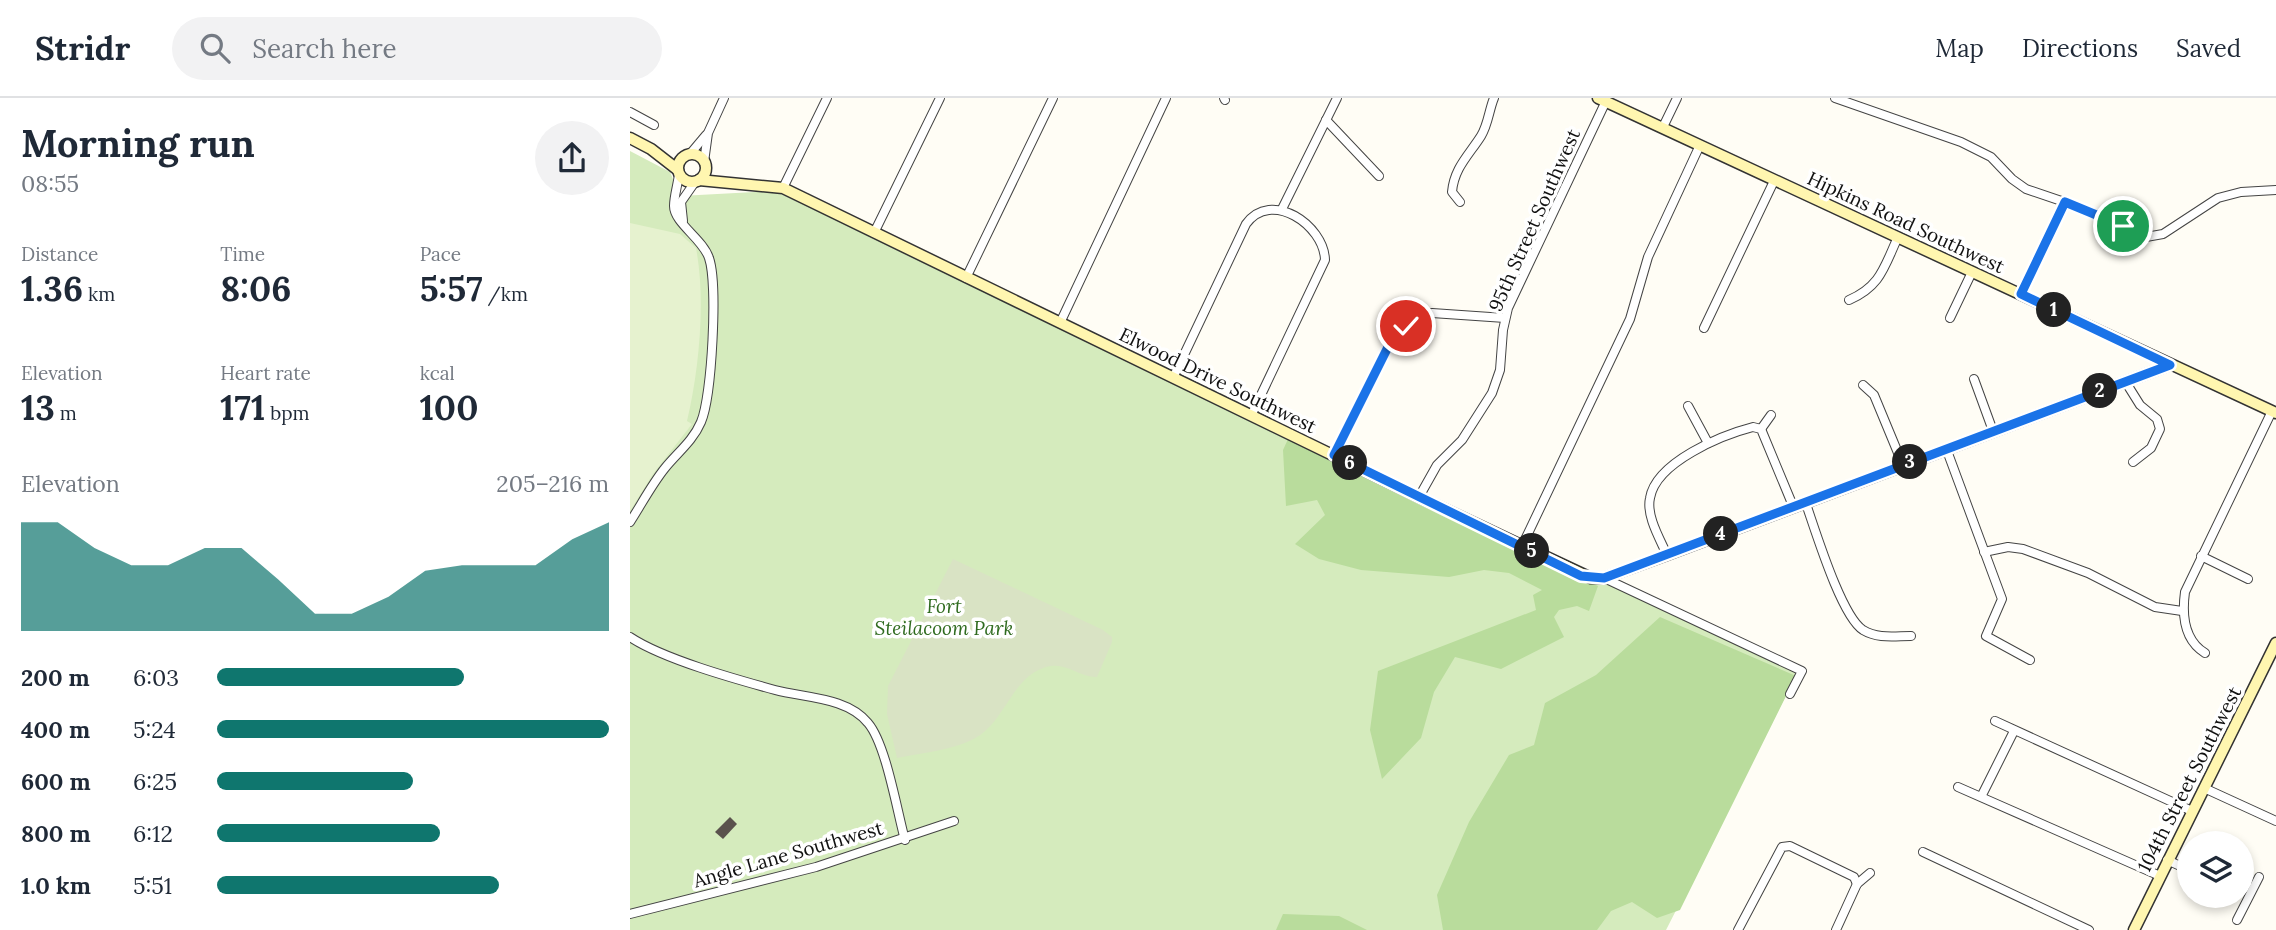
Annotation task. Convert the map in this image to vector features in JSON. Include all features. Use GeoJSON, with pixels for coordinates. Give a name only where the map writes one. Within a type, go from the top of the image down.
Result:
{"type":"FeatureCollection","features":[{"type":"Feature","properties":{"kind":"street"},"geometry":{"type":"LineString","coordinates":[[630,522],[663,470],[696,431],[705,408],[714,301],[713,276],[704,246],[678,219],[674,206],[679,161],[708,133],[724,98]]}},
{"type":"Feature","properties":{"kind":"street"},"geometry":{"type":"LineString","coordinates":[[783,188],[827,98]]}},
{"type":"Feature","properties":{"kind":"street"},"geometry":{"type":"LineString","coordinates":[[874,233],[940,98]]}},
{"type":"Feature","properties":{"kind":"street"},"geometry":{"type":"LineString","coordinates":[[966,278],[1053,98]]}},
{"type":"Feature","properties":{"kind":"street"},"geometry":{"type":"LineString","coordinates":[[1060,323],[1166,98]]}},
{"type":"Feature","properties":{"kind":"street"},"geometry":{"type":"LineString","coordinates":[[1282,209],[1337,98]]}},
{"type":"Feature","properties":{"kind":"street"},"geometry":{"type":"LineString","coordinates":[[1460,202],[1452,192],[1453,186],[1463,160],[1484,130],[1494,98]]}},
{"type":"Feature","properties":{"kind":"street"},"geometry":{"type":"LineString","coordinates":[[1663,127],[1677,98]]}},
{"type":"Feature","properties":{"kind":"street"},"geometry":{"type":"LineString","coordinates":[[1835,98],[1961,142],[1991,157],[2011,179],[2026,189],[2152,237],[2163,234],[2218,198],[2241,192],[2276,190]]}},
{"type":"Feature","properties":{"kind":"street","name":"Hipkins Road Southwest"},"geometry":{"type":"LineString","coordinates":[[1602,100],[2274,412]]}},
{"type":"Feature","properties":{"kind":"street","name":"95th Street Southwest"},"geometry":{"type":"LineString","coordinates":[[1419,497],[1437,465],[1462,440],[1492,393],[1500,370],[1505,318],[1602,100]]}},
{"type":"Feature","properties":{"kind":"street"},"geometry":{"type":"LineString","coordinates":[[630,112],[654,125]]}},
{"type":"Feature","properties":{"kind":"street"},"geometry":{"type":"LineString","coordinates":[[1326,120],[1380,176]]}},
{"type":"Feature","properties":{"kind":"street"},"geometry":{"type":"LineString","coordinates":[[684,223],[681,202],[705,172],[708,133]]}},
{"type":"Feature","properties":{"kind":"street"},"geometry":{"type":"LineString","coordinates":[[630,138],[651,149],[685,181],[697,181]]}},
{"type":"Feature","properties":{"kind":"street"},"geometry":{"type":"LineString","coordinates":[[1522,546],[1630,319],[1648,257],[1700,145]]}},
{"type":"Feature","properties":{"kind":"street"},"geometry":{"type":"LineString","coordinates":[[651,149],[698,156],[705,163]]}},
{"type":"Feature","properties":{"kind":"street","name":"Elwood Drive Southwest"},"geometry":{"type":"LineString","coordinates":[[705,163],[731,181]]}},
{"type":"Feature","properties":{"kind":"street","name":"Elwood Drive Southwest"},"geometry":{"type":"LineString","coordinates":[[697,181],[731,181],[783,188],[1581,576],[1604,578],[1802,671],[1790,694]]}},
{"type":"Feature","properties":{"kind":"street"},"geometry":{"type":"LineString","coordinates":[[1704,328],[1773,181]]}},
{"type":"Feature","properties":{"kind":"street"},"geometry":{"type":"LineString","coordinates":[[2021,294],[2065,202]]}},
{"type":"Feature","properties":{"kind":"street"},"geometry":{"type":"LineString","coordinates":[[1173,378],[1246,223],[1263,210],[1282,209],[1317,236],[1325,260],[1251,415]]}},
{"type":"Feature","properties":{"kind":"street"},"geometry":{"type":"LineString","coordinates":[[1849,300],[1868,291],[1879,279],[1898,237]]}},
{"type":"Feature","properties":{"kind":"street"},"geometry":{"type":"LineString","coordinates":[[1950,318],[1972,272]]}},
{"type":"Feature","properties":{"kind":"street"},"geometry":{"type":"LineString","coordinates":[[1334,455],[1389,345],[1406,326],[1420,316],[1432,313],[1505,318]]}},
{"type":"Feature","properties":{"kind":"street"},"geometry":{"type":"LineString","coordinates":[[1604,578],[2170,365]]}},
{"type":"Feature","properties":{"kind":"street"},"geometry":{"type":"LineString","coordinates":[[1974,379],[1993,431]]}},
{"type":"Feature","properties":{"kind":"street"},"geometry":{"type":"LineString","coordinates":[[2125,381],[2140,405],[2157,419],[2160,429],[2151,449],[2133,462]]}},
{"type":"Feature","properties":{"kind":"street"},"geometry":{"type":"LineString","coordinates":[[1863,386],[1874,395],[1903,464]]}},
{"type":"Feature","properties":{"kind":"street"},"geometry":{"type":"LineString","coordinates":[[1688,406],[1708,443]]}},
{"type":"Feature","properties":{"kind":"street"},"geometry":{"type":"LineString","coordinates":[[2205,653],[2192,642],[2182,611],[2187,584],[2274,412]]}},
{"type":"Feature","properties":{"kind":"street"},"geometry":{"type":"LineString","coordinates":[[1761,429],[1770,415]]}},
{"type":"Feature","properties":{"kind":"street"},"geometry":{"type":"LineString","coordinates":[[1667,555],[1651,516],[1649,505],[1652,490],[1687,453],[1754,427],[1761,429]]}},
{"type":"Feature","properties":{"kind":"street"},"geometry":{"type":"LineString","coordinates":[[1761,429],[1793,506]]}},
{"type":"Feature","properties":{"kind":"street"},"geometry":{"type":"LineString","coordinates":[[1946,448],[2002,599],[1987,637],[2030,660]]}},
{"type":"Feature","properties":{"kind":"street"},"geometry":{"type":"LineString","coordinates":[[1805,501],[1850,618],[1871,634],[1882,637],[1911,636]]}},
{"type":"Feature","properties":{"kind":"street"},"geometry":{"type":"LineString","coordinates":[[1984,552],[2015,547],[2088,573],[2155,607],[2182,611]]}},
{"type":"Feature","properties":{"kind":"street"},"geometry":{"type":"LineString","coordinates":[[2201,556],[2248,579]]}},
{"type":"Feature","properties":{"kind":"street"},"geometry":{"type":"LineString","coordinates":[[630,636],[650,647],[745,681],[841,704],[859,713],[873,729],[877,739],[905,840]]}},
{"type":"Feature","properties":{"kind":"street","name":"104th Street Southwest"},"geometry":{"type":"LineString","coordinates":[[2140,927],[2167,860],[2276,643]]}},
{"type":"Feature","properties":{"kind":"street"},"geometry":{"type":"LineString","coordinates":[[1995,721],[2192,811]]}},
{"type":"Feature","properties":{"kind":"street"},"geometry":{"type":"LineString","coordinates":[[1982,795],[2014,731]]}},
{"type":"Feature","properties":{"kind":"street"},"geometry":{"type":"LineString","coordinates":[[1958,787],[1982,795],[2160,876]]}},
{"type":"Feature","properties":{"kind":"street"},"geometry":{"type":"LineString","coordinates":[[2204,788],[2276,821]]}},
{"type":"Feature","properties":{"kind":"street","name":"Angle Lane Southwest"},"geometry":{"type":"LineString","coordinates":[[630,914],[755,884],[905,840],[954,821]]}},
{"type":"Feature","properties":{"kind":"street"},"geometry":{"type":"LineString","coordinates":[[1738,930],[1782,846],[1790,846],[1854,877],[1857,884]]}},
{"type":"Feature","properties":{"kind":"street"},"geometry":{"type":"LineString","coordinates":[[1923,852],[2089,930]]}},
{"type":"Feature","properties":{"kind":"street"},"geometry":{"type":"LineString","coordinates":[[2167,860],[2177,865]]}},
{"type":"Feature","properties":{"kind":"street"},"geometry":{"type":"LineString","coordinates":[[1836,930],[1857,884],[1870,873]]}},
{"type":"Feature","properties":{"kind":"street"},"geometry":{"type":"LineString","coordinates":[[2254,883],[2259,877]]}},
{"type":"Feature","properties":{"kind":"street"},"geometry":{"type":"LineString","coordinates":[[2237,920],[2241,908]]}},
{"type":"Feature","properties":{"kind":"green space","name":"Fort Steilacoom Park"},"geometry":{"type":"Polygon","coordinates":[[[630,151],[670,172],[680,196],[775,191],[1798,672],[1666,930],[630,930],[630,151]]]}},
{"type":"Feature","properties":{"kind":"green space"},"geometry":{"type":"Polygon","coordinates":[[[630,223],[680,234],[696,248],[701,312],[698,358],[687,421],[692,424],[653,474],[630,511],[630,223]]]}},
{"type":"Feature","properties":{"kind":"green space"},"geometry":{"type":"Polygon","coordinates":[[[1289,437],[1598,586],[1589,611],[1577,606],[1559,610],[1554,617],[1564,637],[1501,669],[1455,657],[1434,692],[1421,738],[1382,779],[1370,730],[1378,671],[1536,610],[1533,595],[1542,590],[1509,573],[1484,570],[1449,577],[1361,570],[1319,559],[1295,544],[1325,515],[1317,500],[1286,506],[1283,450],[1289,437]]]}},
{"type":"Feature","properties":{"kind":"green space"},"geometry":{"type":"Polygon","coordinates":[[[953,559],[1103,630],[1112,637],[1112,642],[1097,677],[1060,666],[1046,667],[1026,678],[992,724],[975,738],[954,747],[897,758],[887,714],[888,686],[953,559]]]}},
{"type":"Feature","properties":{"kind":"green space"},"geometry":{"type":"Polygon","coordinates":[[[1660,617],[1796,676],[1680,910],[1657,918],[1632,902],[1611,911],[1597,930],[1443,930],[1437,895],[1469,822],[1509,755],[1534,745],[1545,703],[1596,675],[1660,617]]]}},
{"type":"Feature","properties":{"kind":"green space"},"geometry":{"type":"Polygon","coordinates":[[[1283,914],[1339,916],[1367,930],[1276,930],[1283,914]]]}},
{"type":"Feature","properties":{"kind":"building"},"geometry":{"type":"Polygon","coordinates":[[[730,817],[737,824],[723,839],[715,832],[730,817]]]}},
{"type":"Feature","properties":{"kind":"route"},"geometry":{"type":"LineString","coordinates":[[1406,326],[1389,345],[1334,455],[1581,576],[1604,578],[2170,365],[2021,294],[2065,202],[2123,226]]}}]}
